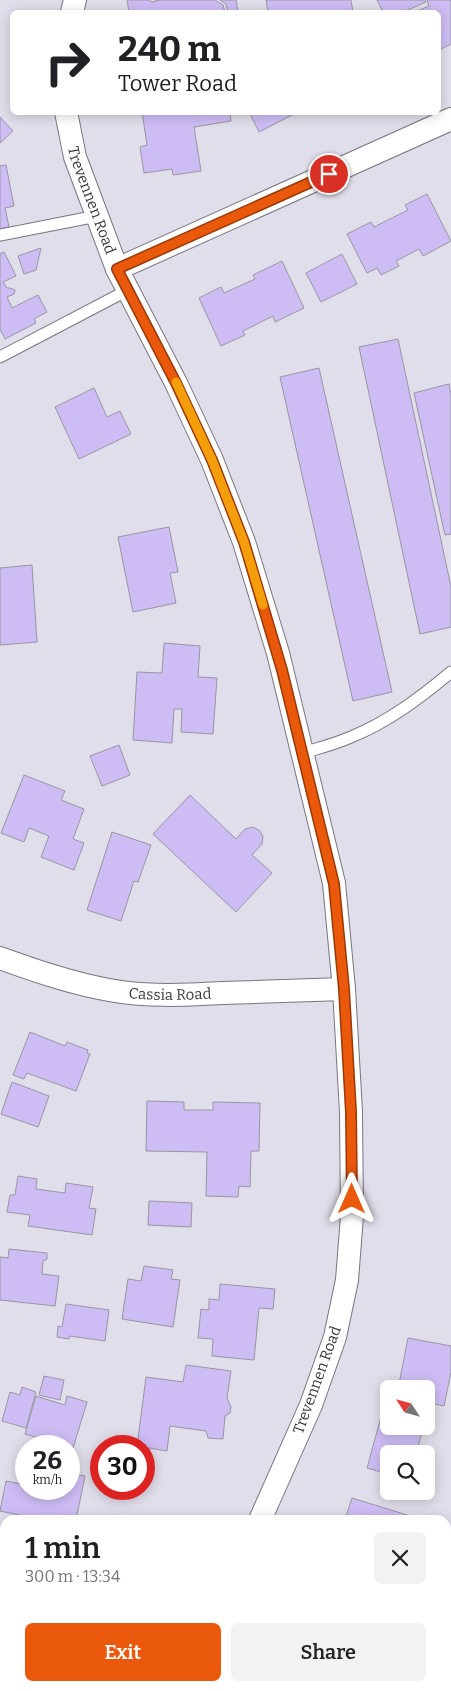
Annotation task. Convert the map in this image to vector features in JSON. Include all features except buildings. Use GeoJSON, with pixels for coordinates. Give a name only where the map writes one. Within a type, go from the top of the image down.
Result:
{"type":"FeatureCollection","features":[{"type":"Feature","properties":{"kind":"street","name":"Trevennen Road"},"geometry":{"type":"LineString","coordinates":[[67,115],[75,157],[117,269],[176,383],[212,460],[244,542],[278,653],[334,884],[344,989],[351,1112],[352,1216],[347,1280],[335,1337],[314,1397],[262,1515]]}},
{"type":"Feature","properties":{"kind":"street"},"geometry":{"type":"LineString","coordinates":[[117,269],[451,119]]}},
{"type":"Feature","properties":{"kind":"street","name":"Cassia Road"},"geometry":{"type":"LineString","coordinates":[[0,958],[72,982],[110,990],[145,994],[344,989]]}},
{"type":"Feature","properties":{"kind":"lane"},"geometry":{"type":"LineString","coordinates":[[0,235],[96,216]]}},
{"type":"Feature","properties":{"kind":"lane"},"geometry":{"type":"LineString","coordinates":[[0,357],[128,290]]}},
{"type":"Feature","properties":{"kind":"lane"},"geometry":{"type":"LineString","coordinates":[[303,754],[350,738],[383,722],[409,705],[451,672]]}},
{"type":"Feature","properties":{"kind":"slow traffic"},"geometry":{"type":"LineString","coordinates":[[176,382],[212,460],[244,542],[263,605]]}},
{"type":"Feature","properties":{"kind":"route"},"geometry":{"type":"LineString","coordinates":[[329,174],[117,269],[176,383],[212,460],[244,542],[278,653],[334,884],[344,989],[351,1112],[352,1199]]}}]}
